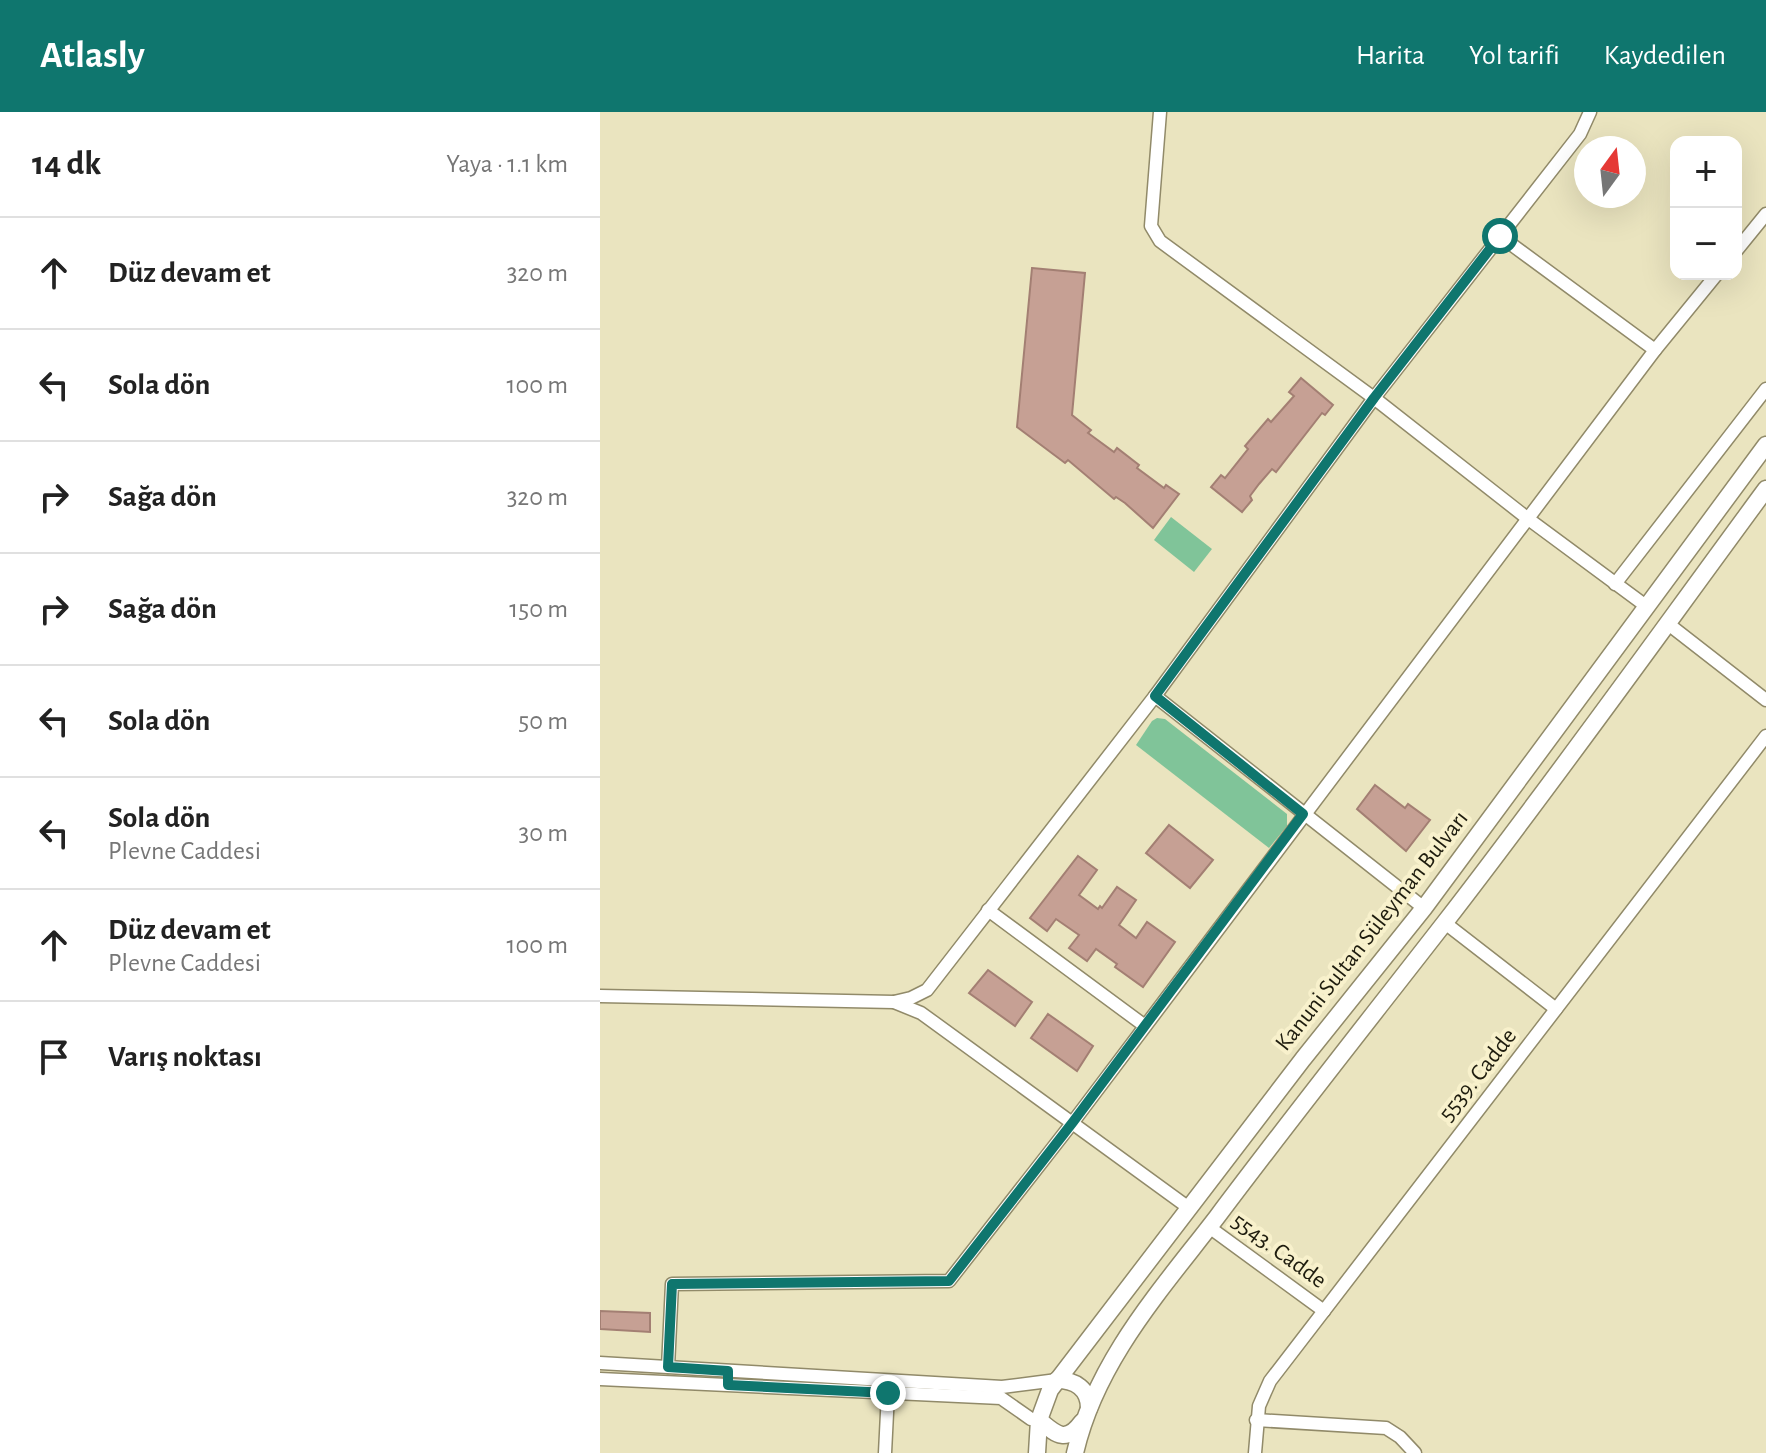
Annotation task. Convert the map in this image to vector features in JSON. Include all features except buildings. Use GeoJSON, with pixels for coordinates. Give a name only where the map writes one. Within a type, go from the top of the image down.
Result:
{"type":"FeatureCollection","features":[{"type":"Feature","properties":{"kind":"main road","name":"Kanuni Sultan Süleyman Bulvarı"},"geometry":{"type":"LineString","coordinates":[[1037,1453],[1039,1420],[1044,1403],[1057,1380],[1303,1059],[1424,908],[1766,445]]}},
{"type":"Feature","properties":{"kind":"main road"},"geometry":{"type":"LineString","coordinates":[[1039,1420],[1051,1432],[1066,1435],[1074,1431],[1121,1346],[1364,1023],[1445,923],[1766,489]]}},
{"type":"Feature","properties":{"kind":"main road"},"geometry":{"type":"LineString","coordinates":[[1057,1380],[1083,1389],[1089,1399],[1075,1453]]}},
{"type":"Feature","properties":{"kind":"street"},"geometry":{"type":"LineString","coordinates":[[1160,112],[1151,226],[1160,241],[1374,398],[1646,606]]}},
{"type":"Feature","properties":{"kind":"street"},"geometry":{"type":"LineString","coordinates":[[600,996],[894,1002],[927,990],[1155,696],[1374,398],[1580,134],[1590,112]]}},
{"type":"Feature","properties":{"kind":"street"},"geometry":{"type":"LineString","coordinates":[[1742,244],[1766,214]]}},
{"type":"Feature","properties":{"kind":"street"},"geometry":{"type":"LineString","coordinates":[[1500,236],[1655,350]]}},
{"type":"Feature","properties":{"kind":"street"},"geometry":{"type":"LineString","coordinates":[[668,1367],[672,1284],[949,1281],[1073,1122],[1655,350],[1712,280]]}},
{"type":"Feature","properties":{"kind":"street"},"geometry":{"type":"LineString","coordinates":[[1615,584],[1766,389]]}},
{"type":"Feature","properties":{"kind":"street"},"geometry":{"type":"LineString","coordinates":[[1667,623],[1766,700]]}},
{"type":"Feature","properties":{"kind":"street"},"geometry":{"type":"LineString","coordinates":[[1155,696],[1424,908]]}},
{"type":"Feature","properties":{"kind":"street","name":"5539. Cadde"},"geometry":{"type":"LineString","coordinates":[[1255,1453],[1256,1420],[1270,1381],[1766,736]]}},
{"type":"Feature","properties":{"kind":"street"},"geometry":{"type":"LineString","coordinates":[[988,910],[1145,1026]]}},
{"type":"Feature","properties":{"kind":"street"},"geometry":{"type":"LineString","coordinates":[[1445,923],[1556,1009]]}},
{"type":"Feature","properties":{"kind":"street"},"geometry":{"type":"LineString","coordinates":[[894,1002],[921,1013],[1189,1208]]}},
{"type":"Feature","properties":{"kind":"street","name":"5543. Cadde"},"geometry":{"type":"LineString","coordinates":[[1209,1227],[1324,1311]]}},
{"type":"Feature","properties":{"kind":"street"},"geometry":{"type":"LineString","coordinates":[[600,1363],[1002,1387],[1057,1380]]}},
{"type":"Feature","properties":{"kind":"street"},"geometry":{"type":"LineString","coordinates":[[728,1371],[728,1385]]}},
{"type":"Feature","properties":{"kind":"street"},"geometry":{"type":"LineString","coordinates":[[600,1379],[1001,1398],[1031,1419],[1039,1420]]}},
{"type":"Feature","properties":{"kind":"street"},"geometry":{"type":"LineString","coordinates":[[885,1453],[888,1393]]}},
{"type":"Feature","properties":{"kind":"street"},"geometry":{"type":"LineString","coordinates":[[1256,1420],[1386,1428],[1415,1453]]}},
{"type":"Feature","properties":{"kind":"green space"},"geometry":{"type":"Polygon","coordinates":[[[1171,517],[1212,549],[1194,572],[1154,540],[1171,517]]]}},
{"type":"Feature","properties":{"kind":"green space"},"geometry":{"type":"Polygon","coordinates":[[[1157,718],[1165,719],[1287,814],[1287,826],[1269,848],[1136,745],[1157,718]]]}},
{"type":"Feature","properties":{"kind":"route"},"geometry":{"type":"LineString","coordinates":[[888,1393],[728,1385],[728,1371],[668,1367],[672,1284],[949,1281],[1073,1122],[1303,814],[1155,696],[1374,398],[1500,236]]}}]}
